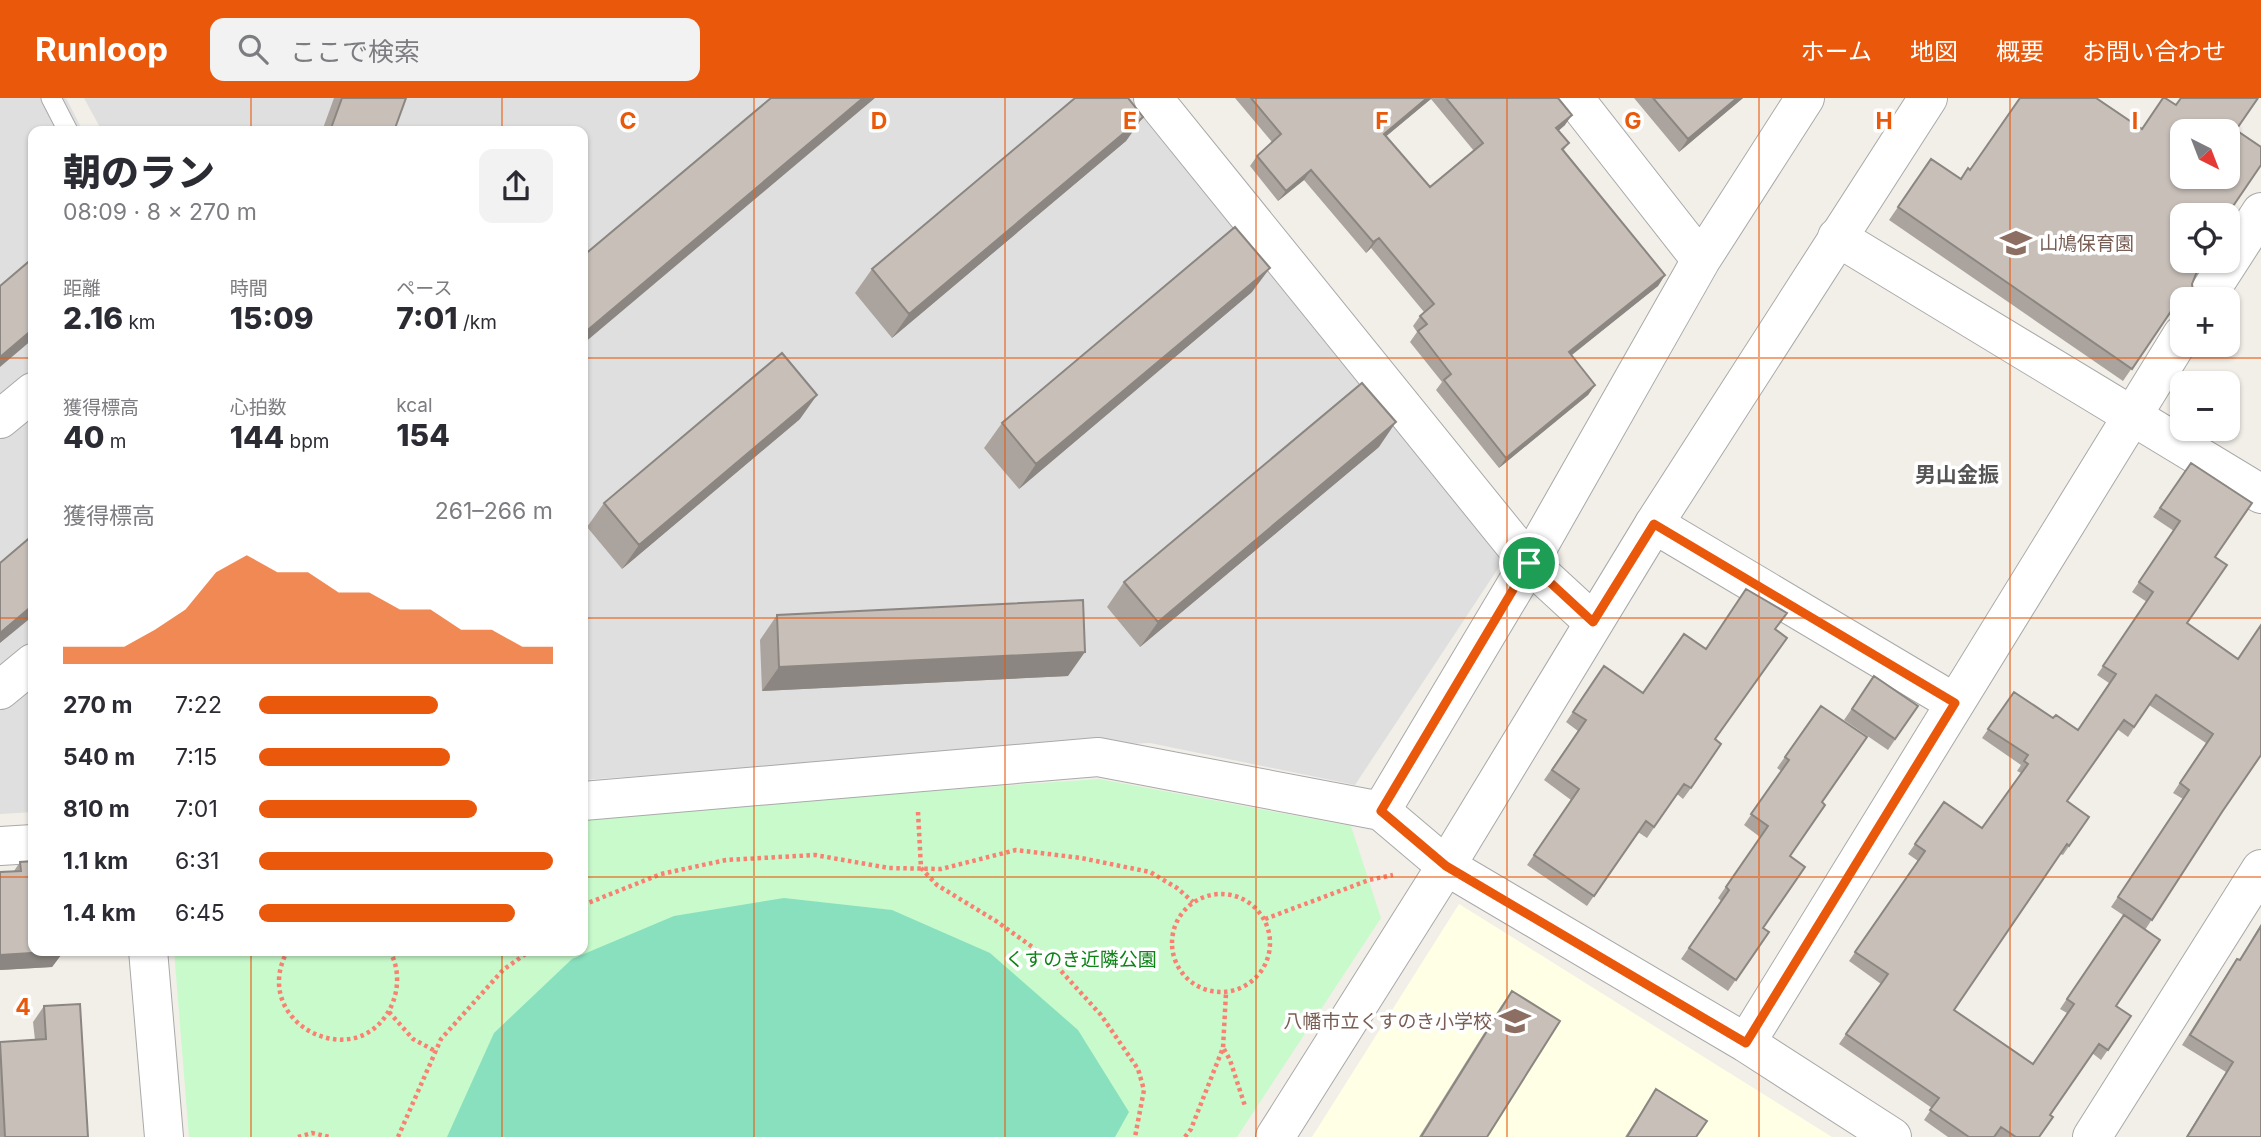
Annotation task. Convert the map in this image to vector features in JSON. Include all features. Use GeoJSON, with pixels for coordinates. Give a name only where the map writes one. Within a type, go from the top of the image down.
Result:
{"type":"FeatureCollection","features":[{"type":"Feature","properties":{"kind":"street"},"geometry":{"type":"LineString","coordinates":[[1153,98],[1529,563],[1593,622]]}},
{"type":"Feature","properties":{"kind":"street"},"geometry":{"type":"LineString","coordinates":[[1574,98],[1701,260]]}},
{"type":"Feature","properties":{"kind":"street"},"geometry":{"type":"LineString","coordinates":[[1381,811],[1529,563],[1701,260],[1805,98]]}},
{"type":"Feature","properties":{"kind":"street"},"geometry":{"type":"LineString","coordinates":[[1275,1137],[1446,866],[1654,524],[1928,98]]}},
{"type":"Feature","properties":{"kind":"street"},"geometry":{"type":"LineString","coordinates":[[2213,287],[2261,212]]}},
{"type":"Feature","properties":{"kind":"street"},"geometry":{"type":"LineString","coordinates":[[1837,237],[2261,494]]}},
{"type":"Feature","properties":{"kind":"street"},"geometry":{"type":"LineString","coordinates":[[1746,1043],[2170,354]]}},
{"type":"Feature","properties":{"kind":"street"},"geometry":{"type":"LineString","coordinates":[[0,419],[28,396]]}},
{"type":"Feature","properties":{"kind":"street"},"geometry":{"type":"LineString","coordinates":[[1654,524],[1955,703]]}},
{"type":"Feature","properties":{"kind":"street"},"geometry":{"type":"LineString","coordinates":[[0,690],[28,667]]}},
{"type":"Feature","properties":{"kind":"street"},"geometry":{"type":"LineString","coordinates":[[588,801],[1098,757],[1381,811],[1446,866],[1746,1043],[1892,1137]]}},
{"type":"Feature","properties":{"kind":"street"},"geometry":{"type":"LineString","coordinates":[[0,846],[28,844]]}},
{"type":"Feature","properties":{"kind":"street"},"geometry":{"type":"LineString","coordinates":[[2092,1137],[2261,869]]}},
{"type":"Feature","properties":{"kind":"street"},"geometry":{"type":"LineString","coordinates":[[149,956],[164,1137]]}},
{"type":"Feature","properties":{"kind":"lane"},"geometry":{"type":"LineString","coordinates":[[51,98],[65,126]]}},
{"type":"Feature","properties":{"kind":"path"},"geometry":{"type":"LineString","coordinates":[[917,803],[921,868],[937,886],[996,921],[1052,961],[1101,1015],[1138,1069],[1144,1090],[1135,1137]]}},
{"type":"Feature","properties":{"kind":"path"},"geometry":{"type":"LineString","coordinates":[[588,903],[661,874],[726,860],[815,855],[889,868],[941,869],[1016,850],[1081,858],[1150,872],[1177,888],[1193,902]]}},
{"type":"Feature","properties":{"kind":"path"},"geometry":{"type":"LineString","coordinates":[[1265,919],[1369,880],[1446,866]]}},
{"type":"Feature","properties":{"kind":"path"},"geometry":{"type":"LineString","coordinates":[[1224,893],[1240,897],[1254,906],[1265,919],[1270,934],[1270,950],[1265,966],[1255,979],[1241,988],[1226,993],[1209,991],[1194,985],[1182,974],[1174,960],[1174,928],[1182,913],[1193,902],[1208,895],[1224,893]]}},
{"type":"Feature","properties":{"kind":"path"},"geometry":{"type":"LineString","coordinates":[[284,956],[278,979],[281,999],[290,1016],[304,1029],[321,1038],[341,1040],[359,1036],[376,1027],[389,1012],[396,993],[398,973],[391,956]]}},
{"type":"Feature","properties":{"kind":"path"},"geometry":{"type":"LineString","coordinates":[[398,1137],[441,1039],[503,970],[523,956]]}},
{"type":"Feature","properties":{"kind":"path"},"geometry":{"type":"LineString","coordinates":[[1185,1137],[1191,1129],[1223,1048],[1226,993]]}},
{"type":"Feature","properties":{"kind":"path"},"geometry":{"type":"LineString","coordinates":[[389,1012],[413,1039],[437,1052]]}},
{"type":"Feature","properties":{"kind":"path"},"geometry":{"type":"LineString","coordinates":[[1223,1048],[1230,1060],[1247,1112]]}},
{"type":"Feature","properties":{"kind":"path"},"geometry":{"type":"LineString","coordinates":[[298,1137],[312,1133],[330,1137]]}},
{"type":"Feature","properties":{"kind":"shaded area"},"geometry":{"type":"Polygon","coordinates":[[[0,98],[66,98],[80,126],[28,126],[28,812],[0,814],[0,98]]]}},
{"type":"Feature","properties":{"kind":"shaded area"},"geometry":{"type":"Polygon","coordinates":[[[84,98],[1138,98],[1502,551],[1499,567],[1355,785],[1150,743],[1019,749],[588,780],[588,126],[99,126],[84,98]]]}},
{"type":"Feature","properties":{"kind":"shaded area","name":"八幡市立くすのき小学校"},"geometry":{"type":"Polygon","coordinates":[[[1459,904],[1832,1137],[1312,1137],[1459,904]]]}},
{"type":"Feature","properties":{"kind":"green space","name":"くすのき近隣公園"},"geometry":{"type":"Polygon","coordinates":[[[1099,779],[1351,826],[1381,918],[1237,1137],[189,1137],[174,956],[588,956],[588,815],[1099,779]]]}},
{"type":"Feature","properties":{"kind":"green space"},"geometry":{"type":"Polygon","coordinates":[[[784,898],[892,910],[990,953],[1078,1030],[1129,1112],[1115,1137],[447,1137],[494,1033],[572,959],[588,956],[588,952],[674,916],[784,898]]]}},
{"type":"Feature","properties":{"kind":"building"},"geometry":{"type":"Polygon","coordinates":[[[342,98],[406,98],[396,126],[332,126],[342,98]]]}},
{"type":"Feature","properties":{"kind":"building"},"geometry":{"type":"Polygon","coordinates":[[[771,98],[863,98],[588,330],[588,252],[771,98]]]}},
{"type":"Feature","properties":{"kind":"building"},"geometry":{"type":"Polygon","coordinates":[[[1075,98],[1128,98],[1143,117],[909,314],[872,269],[1075,98]]]}},
{"type":"Feature","properties":{"kind":"building"},"geometry":{"type":"Polygon","coordinates":[[[1251,98],[1427,98],[1384,134],[1430,187],[1483,143],[1446,98],[1558,98],[1572,115],[1556,128],[1569,143],[1562,149],[1665,275],[1569,352],[1595,385],[1506,458],[1444,380],[1451,374],[1418,331],[1427,324],[1420,316],[1434,304],[1379,238],[1373,242],[1311,170],[1286,191],[1257,156],[1281,134],[1251,98]]]}},
{"type":"Feature","properties":{"kind":"building"},"geometry":{"type":"Polygon","coordinates":[[[1653,98],[1737,98],[1688,139],[1653,98]]]}},
{"type":"Feature","properties":{"kind":"building"},"geometry":{"type":"Polygon","coordinates":[[[2020,98],[2096,98],[2142,129],[2163,98],[2176,105],[2181,98],[2258,98],[2240,124],[2240,119],[2170,119],[2170,189],[2240,189],[2240,133],[2261,147],[2261,165],[2235,203],[2170,203],[2170,273],[2197,273],[2192,287],[2170,287],[2170,313],[2132,369],[1898,207],[1931,159],[1961,179],[1968,168],[1970,170],[2020,98]]]}},
{"type":"Feature","properties":{"kind":"building"},"geometry":{"type":"Polygon","coordinates":[[[1235,227],[1270,268],[1036,464],[1002,423],[1235,227]]]}},
{"type":"Feature","properties":{"kind":"building"},"geometry":{"type":"Polygon","coordinates":[[[28,262],[28,333],[0,357],[0,286],[28,262]]]}},
{"type":"Feature","properties":{"kind":"building"},"geometry":{"type":"Polygon","coordinates":[[[782,353],[817,395],[639,545],[604,503],[782,353]]]}},
{"type":"Feature","properties":{"kind":"building"},"geometry":{"type":"Polygon","coordinates":[[[1362,383],[1396,422],[1158,622],[1124,582],[1362,383]]]}},
{"type":"Feature","properties":{"kind":"building"},"geometry":{"type":"Polygon","coordinates":[[[2191,463],[2252,503],[2215,557],[2227,565],[2187,623],[2238,659],[2261,625],[2261,755],[2152,920],[2118,897],[2189,790],[2180,783],[2213,734],[2156,695],[2134,727],[2124,720],[2067,801],[2089,817],[2069,846],[2067,844],[1954,1010],[2033,1064],[2074,1004],[2067,999],[2124,915],[2160,940],[2116,1006],[2131,1016],[2108,1050],[2099,1044],[2050,1115],[2053,1117],[2039,1137],[2016,1137],[2001,1127],[1994,1137],[1969,1137],[1930,1110],[1939,1098],[1846,1034],[1888,974],[1855,952],[1925,851],[1915,844],[1944,802],[1982,828],[2028,764],[2024,761],[2028,755],[1988,729],[2014,692],[2053,718],[2056,715],[2078,730],[2116,674],[2103,666],[2153,592],[2139,582],[2180,521],[2160,508],[2191,463]]]}},
{"type":"Feature","properties":{"kind":"building"},"geometry":{"type":"Polygon","coordinates":[[[28,539],[28,609],[0,633],[0,563],[28,539]]]}},
{"type":"Feature","properties":{"kind":"building"},"geometry":{"type":"Polygon","coordinates":[[[1746,589],[1787,613],[1775,629],[1787,638],[1715,739],[1721,744],[1691,788],[1684,784],[1654,827],[1646,821],[1594,896],[1534,855],[1579,789],[1552,770],[1586,720],[1573,712],[1604,666],[1643,693],[1684,634],[1706,649],[1746,589]]]}},
{"type":"Feature","properties":{"kind":"building"},"geometry":{"type":"Polygon","coordinates":[[[1083,600],[1085,652],[779,667],[777,615],[1083,600]]]}},
{"type":"Feature","properties":{"kind":"building"},"geometry":{"type":"Polygon","coordinates":[[[1874,676],[1918,706],[1895,739],[1852,709],[1874,676]]]}},
{"type":"Feature","properties":{"kind":"building"},"geometry":{"type":"Polygon","coordinates":[[[1821,706],[1867,737],[1822,802],[1825,805],[1790,856],[1805,867],[1763,928],[1769,932],[1736,980],[1689,948],[1768,826],[1751,814],[1789,760],[1785,757],[1821,706]]]}},
{"type":"Feature","properties":{"kind":"building"},"geometry":{"type":"Polygon","coordinates":[[[28,861],[28,953],[0,955],[0,872],[21,871],[20,862],[28,861]]]}},
{"type":"Feature","properties":{"kind":"building"},"geometry":{"type":"Polygon","coordinates":[[[2261,926],[2261,1137],[2187,1137],[2233,1062],[2190,1035],[2261,926]]]}},
{"type":"Feature","properties":{"kind":"building"},"geometry":{"type":"Polygon","coordinates":[[[1512,991],[1560,1021],[1487,1137],[1421,1137],[1512,991]]]}},
{"type":"Feature","properties":{"kind":"building"},"geometry":{"type":"Polygon","coordinates":[[[80,1004],[88,1137],[5,1137],[0,1042],[46,1039],[44,1006],[80,1004]]]}},
{"type":"Feature","properties":{"kind":"building"},"geometry":{"type":"Polygon","coordinates":[[[1656,1089],[1707,1121],[1696,1137],[1627,1137],[1656,1089]]]}},
{"type":"Feature","properties":{"kind":"place","name":"山鳩保育園"},"geometry":{"type":"Point","coordinates":[2016,243]}},
{"type":"Feature","properties":{"kind":"place","name":"八幡市立くすのき小学校"},"geometry":{"type":"Point","coordinates":[1515,1021]}},
{"type":"Feature","properties":{"kind":"district","name":"男山金振"},"geometry":{"type":"Point","coordinates":[1957,475]}},
{"type":"Feature","properties":{"kind":"route"},"geometry":{"type":"LineString","coordinates":[[1654,524],[1955,703],[1746,1043],[1446,866],[1381,811],[1529,563],[1593,622],[1654,524]]}}]}
